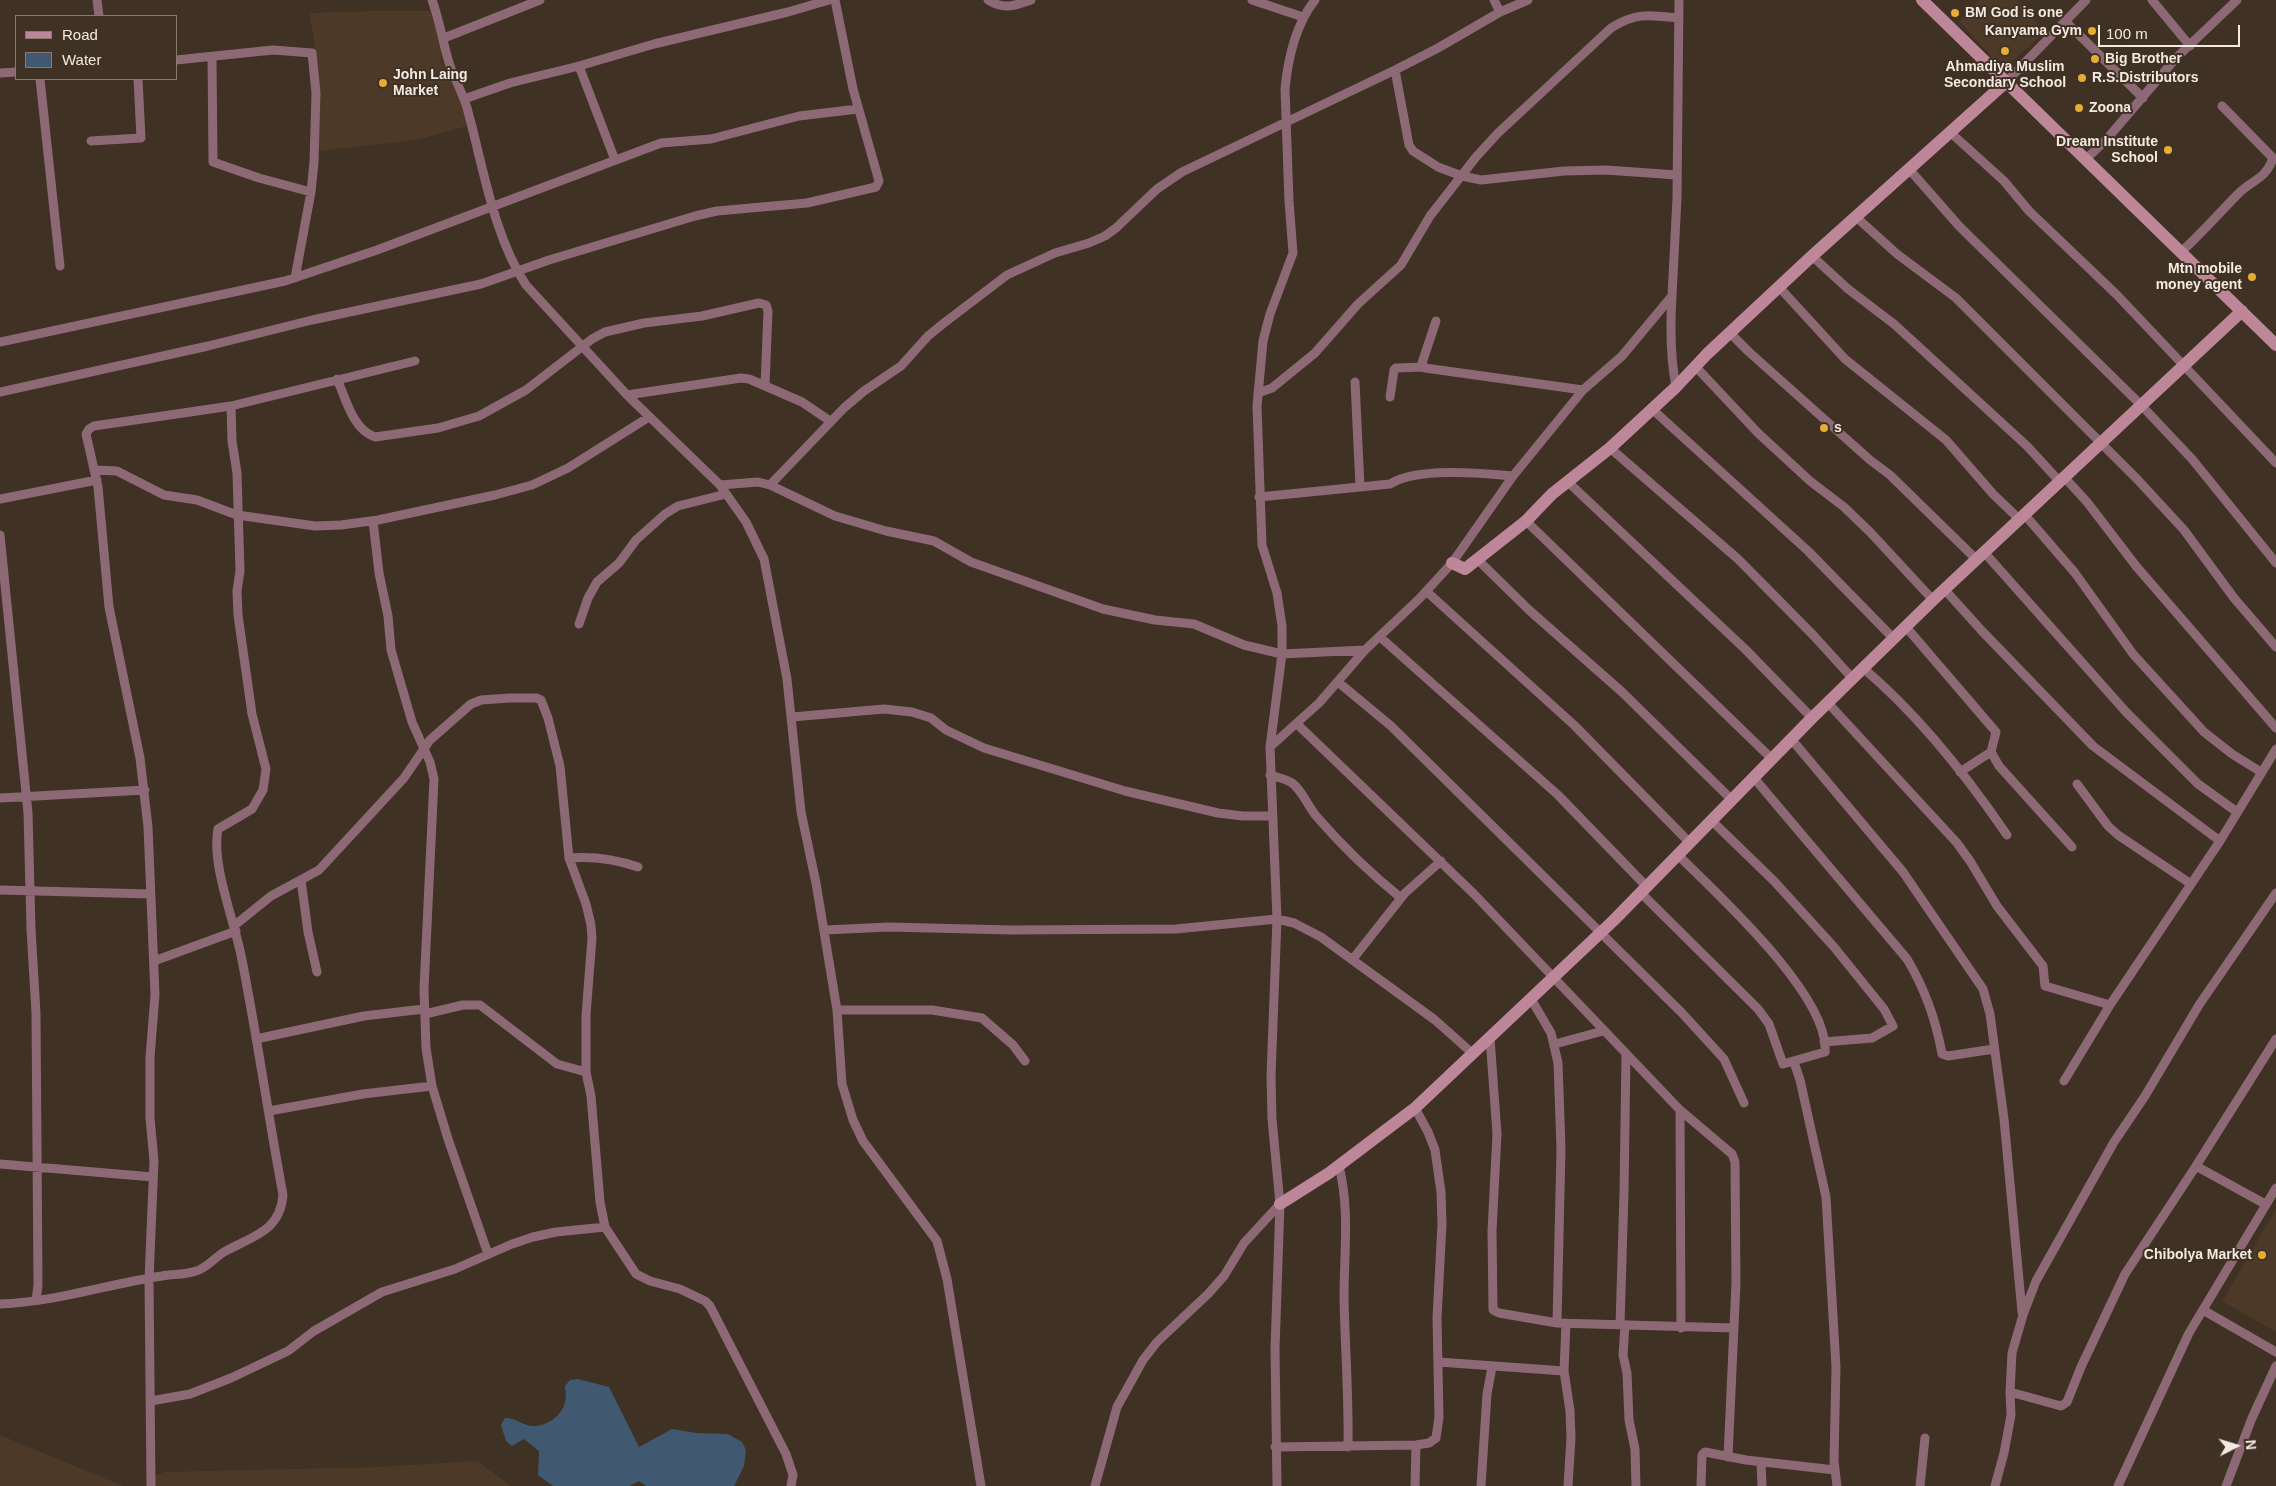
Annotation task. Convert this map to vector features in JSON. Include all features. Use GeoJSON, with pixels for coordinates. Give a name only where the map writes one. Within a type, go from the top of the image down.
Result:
{"type":"FeatureCollection","features":[{"type":"Feature","properties":{"kind":"street"},"geometry":{"type":"LineString","coordinates":[[97,0],[99,15]]}},
{"type":"Feature","properties":{"kind":"street"},"geometry":{"type":"LineString","coordinates":[[432,0],[451,68],[464,98],[492,206],[517,271],[526,285],[627,395],[720,485],[746,522],[764,559],[777,620],[792,717],[801,812],[825,930],[837,1010],[842,1084],[852,1120],[876,1159],[937,1241],[942,1258],[981,1486]]}},
{"type":"Feature","properties":{"kind":"street"},"geometry":{"type":"LineString","coordinates":[[444,38],[540,0]]}},
{"type":"Feature","properties":{"kind":"street"},"geometry":{"type":"LineString","coordinates":[[464,98],[510,83],[579,66],[654,44],[788,12],[829,0]]}},
{"type":"Feature","properties":{"kind":"street"},"geometry":{"type":"LineString","coordinates":[[0,392],[208,346],[312,320],[482,284],[517,271],[702,214],[807,203],[876,187],[879,181],[858,109],[835,0]]}},
{"type":"Feature","properties":{"kind":"street"},"geometry":{"type":"LineString","coordinates":[[988,0],[996,5],[1011,7],[1031,0]]}},
{"type":"Feature","properties":{"kind":"street"},"geometry":{"type":"LineString","coordinates":[[1252,0],[1304,17]]}},
{"type":"Feature","properties":{"kind":"street"},"geometry":{"type":"LineString","coordinates":[[1277,1486],[1275,1447],[1276,1329],[1280,1204],[1270,1076],[1277,918],[1270,747],[1282,654],[1282,626],[1280,604],[1262,545],[1259,497],[1258,393],[1263,342],[1270,314],[1293,253],[1286,123],[1286,74],[1295,37],[1304,17],[1315,0]]}},
{"type":"Feature","properties":{"kind":"street"},"geometry":{"type":"LineString","coordinates":[[1494,0],[1500,12]]}},
{"type":"Feature","properties":{"kind":"street"},"geometry":{"type":"LineString","coordinates":[[770,485],[830,421],[864,390],[901,366],[928,336],[1007,275],[1054,253],[1089,243],[1105,236],[1157,189],[1182,172],[1395,70],[1438,48],[1500,12],[1528,0]]}},
{"type":"Feature","properties":{"kind":"street"},"geometry":{"type":"LineString","coordinates":[[1676,387],[1671,359],[1672,296],[1676,239],[1679,0]]}},
{"type":"Feature","properties":{"kind":"street"},"geometry":{"type":"LineString","coordinates":[[1922,0],[2004,83],[2086,159],[2276,345]]}},
{"type":"Feature","properties":{"kind":"street"},"geometry":{"type":"LineString","coordinates":[[1452,563],[1466,568],[1478,560],[1526,520],[1552,494],[1610,448],[1812,256],[1951,133],[2004,83],[2086,0]]}},
{"type":"Feature","properties":{"kind":"street"},"geometry":{"type":"LineString","coordinates":[[2152,0],[2190,46]]}},
{"type":"Feature","properties":{"kind":"street"},"geometry":{"type":"LineString","coordinates":[[2086,159],[2106,140],[2143,98],[2161,74],[2237,0]]}},
{"type":"Feature","properties":{"kind":"street"},"geometry":{"type":"LineString","coordinates":[[1258,393],[1272,388],[1315,353],[1358,304],[1401,265],[1430,216],[1498,133],[1611,28],[1626,18],[1642,15],[1678,18]]}},
{"type":"Feature","properties":{"kind":"street"},"geometry":{"type":"LineString","coordinates":[[2065,21],[2143,98]]}},
{"type":"Feature","properties":{"kind":"street"},"geometry":{"type":"LineString","coordinates":[[178,60],[284,50],[312,53],[316,93],[314,162],[311,192],[295,278]]}},
{"type":"Feature","properties":{"kind":"street"},"geometry":{"type":"LineString","coordinates":[[212,57],[213,162],[259,178],[311,192]]}},
{"type":"Feature","properties":{"kind":"street"},"geometry":{"type":"LineString","coordinates":[[579,66],[615,160]]}},
{"type":"Feature","properties":{"kind":"street"},"geometry":{"type":"LineString","coordinates":[[1395,70],[1409,145],[1413,151],[1438,167],[1462,176],[1481,180],[1564,171],[1606,170],[1677,175]]}},
{"type":"Feature","properties":{"kind":"street"},"geometry":{"type":"LineString","coordinates":[[0,73],[15,72]]}},
{"type":"Feature","properties":{"kind":"street"},"geometry":{"type":"LineString","coordinates":[[40,80],[60,266]]}},
{"type":"Feature","properties":{"kind":"street"},"geometry":{"type":"LineString","coordinates":[[91,141],[141,138],[138,80]]}},
{"type":"Feature","properties":{"kind":"street"},"geometry":{"type":"LineString","coordinates":[[2181,252],[2205,231],[2241,190],[2265,175],[2272,161],[2272,158],[2222,106]]}},
{"type":"Feature","properties":{"kind":"street"},"geometry":{"type":"LineString","coordinates":[[0,342],[143,310],[243,291],[295,278],[377,250],[661,143],[711,139],[799,116],[858,109]]}},
{"type":"Feature","properties":{"kind":"street"},"geometry":{"type":"LineString","coordinates":[[1951,133],[2004,181],[2030,211],[2073,250],[2276,463]]}},
{"type":"Feature","properties":{"kind":"street"},"geometry":{"type":"LineString","coordinates":[[1909,169],[1959,226],[2142,406],[2192,460],[2276,563]]}},
{"type":"Feature","properties":{"kind":"street"},"geometry":{"type":"LineString","coordinates":[[1856,217],[1897,254],[1956,298],[2102,444],[2184,530],[2234,598],[2276,647]]}},
{"type":"Feature","properties":{"kind":"street"},"geometry":{"type":"LineString","coordinates":[[1812,256],[1848,289],[1894,324],[2088,502],[2136,566],[2276,728]]}},
{"type":"Feature","properties":{"kind":"street"},"geometry":{"type":"LineString","coordinates":[[1779,287],[1845,358],[1946,440],[1993,494],[2021,516],[2075,572],[2133,654],[2178,704],[2216,742],[2261,772]]}},
{"type":"Feature","properties":{"kind":"street"},"geometry":{"type":"LineString","coordinates":[[1270,747],[1297,724],[1366,650],[1452,563],[1513,476],[1582,390],[1622,356],[1672,296]]}},
{"type":"Feature","properties":{"kind":"street"},"geometry":{"type":"LineString","coordinates":[[337,379],[359,426],[365,434],[375,437],[438,428],[478,416],[526,390],[605,332],[621,327],[702,316],[759,303],[766,305],[768,311],[765,386]]}},
{"type":"Feature","properties":{"kind":"street"},"geometry":{"type":"LineString","coordinates":[[1095,1486],[1117,1406],[1143,1360],[1157,1342],[1208,1294],[1224,1276],[1244,1242],[1280,1204],[1339,1166],[1415,1108],[1472,1053],[1554,979],[1812,718],[1933,600],[2021,516],[2102,444],[2242,311]]}},
{"type":"Feature","properties":{"kind":"street"},"geometry":{"type":"LineString","coordinates":[[1423,366],[1436,321]]}},
{"type":"Feature","properties":{"kind":"street"},"geometry":{"type":"LineString","coordinates":[[1730,333],[1870,460],[1890,475],[1980,556],[2126,712],[2198,784],[2237,812]]}},
{"type":"Feature","properties":{"kind":"street"},"geometry":{"type":"LineString","coordinates":[[151,1486],[152,1401],[149,1279],[153,1176],[150,1118],[150,1057],[154,960],[145,790],[130,702],[111,615],[96,480],[86,434],[94,426],[231,406],[337,379],[416,362]]}},
{"type":"Feature","properties":{"kind":"street"},"geometry":{"type":"LineString","coordinates":[[1390,397],[1394,370],[1396,368],[1423,366],[1458,374],[1582,390]]}},
{"type":"Feature","properties":{"kind":"street"},"geometry":{"type":"LineString","coordinates":[[1695,366],[1758,433],[1810,481],[1844,507],[1870,532],[1933,600]]}},
{"type":"Feature","properties":{"kind":"street"},"geometry":{"type":"LineString","coordinates":[[627,395],[740,378],[765,386],[802,402],[830,421]]}},
{"type":"Feature","properties":{"kind":"street"},"geometry":{"type":"LineString","coordinates":[[1355,382],[1360,487]]}},
{"type":"Feature","properties":{"kind":"street"},"geometry":{"type":"LineString","coordinates":[[0,1304],[36,1300],[198,1271],[224,1252],[255,1237],[265,1230],[280,1214],[283,1195],[250,997],[223,882],[217,836],[218,829],[252,809],[258,801],[265,782],[266,769],[252,714],[238,614],[237,591],[240,571],[237,473],[232,441],[231,406]]}},
{"type":"Feature","properties":{"kind":"street"},"geometry":{"type":"LineString","coordinates":[[1652,409],[1808,551],[1894,639]]}},
{"type":"Feature","properties":{"kind":"street"},"geometry":{"type":"LineString","coordinates":[[94,470],[117,471],[164,495],[196,500],[237,515],[314,526],[374,521],[495,495],[532,485],[568,468],[649,417]]}},
{"type":"Feature","properties":{"kind":"street"},"geometry":{"type":"LineString","coordinates":[[1610,448],[1738,559],[1814,636],[1853,679]]}},
{"type":"Feature","properties":{"kind":"street"},"geometry":{"type":"LineString","coordinates":[[1259,497],[1390,484],[1399,478],[1419,474],[1513,476]]}},
{"type":"Feature","properties":{"kind":"street"},"geometry":{"type":"LineString","coordinates":[[0,499],[96,480]]}},
{"type":"Feature","properties":{"kind":"street"},"geometry":{"type":"LineString","coordinates":[[720,485],[758,482],[770,485],[835,516],[886,531],[934,541],[971,562],[1103,608],[1155,620],[1194,624],[1244,645],[1282,654],[1366,650]]}},
{"type":"Feature","properties":{"kind":"street"},"geometry":{"type":"LineString","coordinates":[[1568,482],[1746,650],[1812,718]]}},
{"type":"Feature","properties":{"kind":"street"},"geometry":{"type":"LineString","coordinates":[[579,624],[588,598],[597,582],[618,563],[636,540],[665,514],[678,506],[726,494]]}},
{"type":"Feature","properties":{"kind":"street"},"geometry":{"type":"LineString","coordinates":[[1526,520],[1772,759]]}},
{"type":"Feature","properties":{"kind":"street"},"geometry":{"type":"LineString","coordinates":[[374,521],[379,573],[388,616],[391,650],[412,722],[433,770],[434,779],[424,1011],[426,1048],[432,1086],[448,1139],[488,1254]]}},
{"type":"Feature","properties":{"kind":"street"},"geometry":{"type":"LineString","coordinates":[[0,535],[27,798],[29,890],[36,1013],[38,1167],[38,1285],[36,1300]]}},
{"type":"Feature","properties":{"kind":"street"},"geometry":{"type":"LineString","coordinates":[[1478,560],[1529,610],[1622,692],[1732,800]]}},
{"type":"Feature","properties":{"kind":"street"},"geometry":{"type":"LineString","coordinates":[[1945,590],[1987,637],[2093,746],[2220,841]]}},
{"type":"Feature","properties":{"kind":"street"},"geometry":{"type":"LineString","coordinates":[[1426,591],[1574,724],[1690,843]]}},
{"type":"Feature","properties":{"kind":"street"},"geometry":{"type":"LineString","coordinates":[[1906,627],[1994,728],[1997,736],[1991,752],[1960,772]]}},
{"type":"Feature","properties":{"kind":"street"},"geometry":{"type":"LineString","coordinates":[[1380,637],[1558,795],[1644,890],[1758,1009],[1769,1024],[1783,1064],[1825,1052],[1819,1023],[1788,972],[1744,922],[1678,855]]}},
{"type":"Feature","properties":{"kind":"street"},"geometry":{"type":"LineString","coordinates":[[1863,668],[1901,702],[1960,772],[2007,835]]}},
{"type":"Feature","properties":{"kind":"street"},"geometry":{"type":"LineString","coordinates":[[1338,682],[1391,726],[1601,931],[1719,1052],[1729,1066],[1744,1103]]}},
{"type":"Feature","properties":{"kind":"street"},"geometry":{"type":"LineString","coordinates":[[154,960],[235,928],[271,896],[319,870],[404,778],[423,749],[476,701],[536,698],[541,700],[548,718],[560,766],[569,858],[586,904],[591,925],[592,938],[586,1015],[586,1072],[591,1096],[600,1202],[605,1227],[636,1274],[650,1281],[680,1289],[705,1300],[710,1306],[786,1454],[793,1471],[791,1486]]}},
{"type":"Feature","properties":{"kind":"street"},"geometry":{"type":"LineString","coordinates":[[1828,703],[1957,843],[1997,906],[2043,966],[2045,986],[2110,1005]]}},
{"type":"Feature","properties":{"kind":"street"},"geometry":{"type":"LineString","coordinates":[[792,717],[884,708],[912,712],[931,718],[946,730],[984,748],[1090,781],[1218,813],[1243,816],[1272,816]]}},
{"type":"Feature","properties":{"kind":"street"},"geometry":{"type":"LineString","coordinates":[[1297,724],[1441,861],[1680,1110],[1732,1154],[1735,1162],[1734,1328],[1728,1457]]}},
{"type":"Feature","properties":{"kind":"street"},"geometry":{"type":"LineString","coordinates":[[1792,740],[1903,872],[1975,977],[1987,999],[2004,1119],[2023,1315]]}},
{"type":"Feature","properties":{"kind":"street"},"geometry":{"type":"LineString","coordinates":[[2064,1081],[2110,1005],[2220,841],[2276,749]]}},
{"type":"Feature","properties":{"kind":"street"},"geometry":{"type":"LineString","coordinates":[[1991,752],[1999,766],[2072,847]]}},
{"type":"Feature","properties":{"kind":"street"},"geometry":{"type":"LineString","coordinates":[[1270,774],[1292,783],[1308,807],[1348,851],[1365,869],[1400,898]]}},
{"type":"Feature","properties":{"kind":"street"},"geometry":{"type":"LineString","coordinates":[[1754,778],[1907,959],[1919,978],[1930,1004],[1942,1054],[1948,1056],[1994,1049]]}},
{"type":"Feature","properties":{"kind":"street"},"geometry":{"type":"LineString","coordinates":[[2077,784],[2102,818],[2118,835],[2191,884]]}},
{"type":"Feature","properties":{"kind":"street"},"geometry":{"type":"LineString","coordinates":[[0,798],[145,790]]}},
{"type":"Feature","properties":{"kind":"street"},"geometry":{"type":"LineString","coordinates":[[1711,820],[1774,880],[1884,1009],[1893,1026],[1865,1040],[1824,1042]]}},
{"type":"Feature","properties":{"kind":"street"},"geometry":{"type":"LineString","coordinates":[[569,858],[601,858],[622,861],[638,867]]}},
{"type":"Feature","properties":{"kind":"street"},"geometry":{"type":"LineString","coordinates":[[1352,960],[1400,898],[1441,861]]}},
{"type":"Feature","properties":{"kind":"street"},"geometry":{"type":"LineString","coordinates":[[301,880],[308,932],[317,972]]}},
{"type":"Feature","properties":{"kind":"street"},"geometry":{"type":"LineString","coordinates":[[0,890],[150,894]]}},
{"type":"Feature","properties":{"kind":"street"},"geometry":{"type":"LineString","coordinates":[[1995,1486],[2004,1453],[2011,1415],[2012,1354],[2023,1315],[2036,1281],[2114,1142],[2145,1096],[2199,1005],[2276,893]]}},
{"type":"Feature","properties":{"kind":"street"},"geometry":{"type":"LineString","coordinates":[[825,930],[889,927],[1011,930],[1176,928],[1277,918],[1294,923],[1314,933],[1435,1020],[1472,1053]]}},
{"type":"Feature","properties":{"kind":"street"},"geometry":{"type":"LineString","coordinates":[[1531,999],[1555,1044],[1559,1076],[1562,1323],[1564,1371],[1570,1411],[1568,1486]]}},
{"type":"Feature","properties":{"kind":"street"},"geometry":{"type":"LineString","coordinates":[[256,1039],[364,1016],[424,1011],[463,1005],[480,1005],[556,1064],[586,1072]]}},
{"type":"Feature","properties":{"kind":"street"},"geometry":{"type":"LineString","coordinates":[[837,1010],[932,1010],[982,1018],[1014,1046],[1025,1061]]}},
{"type":"Feature","properties":{"kind":"street"},"geometry":{"type":"LineString","coordinates":[[1555,1044],[1603,1031]]}},
{"type":"Feature","properties":{"kind":"street"},"geometry":{"type":"LineString","coordinates":[[1490,1038],[1497,1134],[1492,1231],[1493,1310],[1498,1313],[1562,1323],[1681,1328],[1734,1328]]}},
{"type":"Feature","properties":{"kind":"street"},"geometry":{"type":"LineString","coordinates":[[2010,1392],[2061,1406],[2067,1402],[2081,1367],[2126,1274],[2276,1039]]}},
{"type":"Feature","properties":{"kind":"street"},"geometry":{"type":"LineString","coordinates":[[1626,1054],[1623,1355],[1627,1373],[1629,1420],[1635,1449],[1636,1486]]}},
{"type":"Feature","properties":{"kind":"street"},"geometry":{"type":"LineString","coordinates":[[1794,1062],[1800,1080],[1826,1197],[1836,1367],[1835,1470],[1837,1486]]}},
{"type":"Feature","properties":{"kind":"street"},"geometry":{"type":"LineString","coordinates":[[269,1111],[364,1094],[432,1086]]}},
{"type":"Feature","properties":{"kind":"street"},"geometry":{"type":"LineString","coordinates":[[1275,1447],[1416,1446],[1434,1442],[1438,1432],[1439,1362],[1437,1318],[1442,1224],[1441,1192],[1435,1150],[1415,1108]]}},
{"type":"Feature","properties":{"kind":"street"},"geometry":{"type":"LineString","coordinates":[[1680,1110],[1681,1328]]}},
{"type":"Feature","properties":{"kind":"street"},"geometry":{"type":"LineString","coordinates":[[0,1164],[153,1176]]}},
{"type":"Feature","properties":{"kind":"street"},"geometry":{"type":"LineString","coordinates":[[1339,1166],[1347,1212],[1344,1294],[1348,1447]]}},
{"type":"Feature","properties":{"kind":"street"},"geometry":{"type":"LineString","coordinates":[[2196,1166],[2265,1204]]}},
{"type":"Feature","properties":{"kind":"street"},"geometry":{"type":"LineString","coordinates":[[2118,1486],[2140,1442],[2169,1373],[2203,1310],[2223,1280],[2265,1204],[2276,1188]]}},
{"type":"Feature","properties":{"kind":"street"},"geometry":{"type":"LineString","coordinates":[[152,1401],[190,1394],[231,1378],[288,1351],[314,1332],[382,1292],[444,1273],[512,1244],[541,1236],[605,1227]]}},
{"type":"Feature","properties":{"kind":"street"},"geometry":{"type":"LineString","coordinates":[[2203,1310],[2276,1352]]}},
{"type":"Feature","properties":{"kind":"street"},"geometry":{"type":"LineString","coordinates":[[1439,1362],[1564,1371]]}},
{"type":"Feature","properties":{"kind":"street"},"geometry":{"type":"LineString","coordinates":[[2226,1486],[2252,1418],[2276,1366]]}},
{"type":"Feature","properties":{"kind":"street"},"geometry":{"type":"LineString","coordinates":[[1481,1486],[1486,1403],[1492,1367]]}},
{"type":"Feature","properties":{"kind":"street"},"geometry":{"type":"LineString","coordinates":[[1920,1486],[1925,1438]]}},
{"type":"Feature","properties":{"kind":"street"},"geometry":{"type":"LineString","coordinates":[[1415,1486],[1416,1446]]}},
{"type":"Feature","properties":{"kind":"street"},"geometry":{"type":"LineString","coordinates":[[1701,1486],[1703,1454],[1835,1470]]}},
{"type":"Feature","properties":{"kind":"street"},"geometry":{"type":"LineString","coordinates":[[1761,1462],[1762,1486]]}},
{"type":"Feature","properties":{"kind":"shaded area","name":"Ahmadiya Muslim Secondary School"},"geometry":{"type":"Polygon","coordinates":[[[1979,0],[2017,0],[2045,32],[2003,70],[1959,21],[1979,0]]]}},
{"type":"Feature","properties":{"kind":"shaded area","name":"John Laing Market"},"geometry":{"type":"Polygon","coordinates":[[[430,11],[442,43],[441,61],[462,105],[467,126],[417,140],[318,151],[315,46],[309,13],[430,11]]]}},
{"type":"Feature","properties":{"kind":"shaded area","name":"Chibolya Market"},"geometry":{"type":"Polygon","coordinates":[[[2276,1209],[2276,1332],[2222,1301],[2276,1209]]]}},
{"type":"Feature","properties":{"kind":"shaded area"},"geometry":{"type":"Polygon","coordinates":[[[0,1435],[123,1486],[0,1486],[0,1435]]]}},
{"type":"Feature","properties":{"kind":"shaded area"},"geometry":{"type":"Polygon","coordinates":[[[477,1461],[511,1486],[153,1486],[155,1476],[164,1472],[377,1467],[477,1461]]]}},
{"type":"Feature","properties":{"kind":"water"},"geometry":{"type":"Polygon","coordinates":[[[578,1379],[609,1387],[639,1447],[672,1429],[696,1433],[728,1434],[742,1442],[746,1450],[744,1466],[734,1486],[646,1486],[639,1481],[629,1486],[553,1486],[538,1475],[539,1451],[524,1439],[512,1446],[506,1441],[501,1425],[505,1418],[533,1426],[545,1424],[556,1417],[563,1408],[566,1399],[565,1386],[570,1380],[578,1379]]]}},
{"type":"Feature","properties":{"kind":"place","name":"BM God is one"},"geometry":{"type":"Point","coordinates":[1955,13]}},
{"type":"Feature","properties":{"kind":"place","name":"Kanyama Gym"},"geometry":{"type":"Point","coordinates":[2092,31]}},
{"type":"Feature","properties":{"kind":"place","name":"Ahmadiya Muslim Secondary School"},"geometry":{"type":"Point","coordinates":[2005,51]}},
{"type":"Feature","properties":{"kind":"place","name":"Big Brother"},"geometry":{"type":"Point","coordinates":[2095,59]}},
{"type":"Feature","properties":{"kind":"place","name":"R.S.Distributors"},"geometry":{"type":"Point","coordinates":[2082,78]}},
{"type":"Feature","properties":{"kind":"place","name":"John Laing Market"},"geometry":{"type":"Point","coordinates":[383,83]}},
{"type":"Feature","properties":{"kind":"place","name":"Zoona"},"geometry":{"type":"Point","coordinates":[2079,108]}},
{"type":"Feature","properties":{"kind":"place","name":"Dream Institute School"},"geometry":{"type":"Point","coordinates":[2168,150]}},
{"type":"Feature","properties":{"kind":"place","name":"Mtn mobile money agent"},"geometry":{"type":"Point","coordinates":[2252,277]}},
{"type":"Feature","properties":{"kind":"place","name":"s"},"geometry":{"type":"Point","coordinates":[1824,428]}},
{"type":"Feature","properties":{"kind":"place","name":"Chibolya Market"},"geometry":{"type":"Point","coordinates":[2262,1255]}}]}
